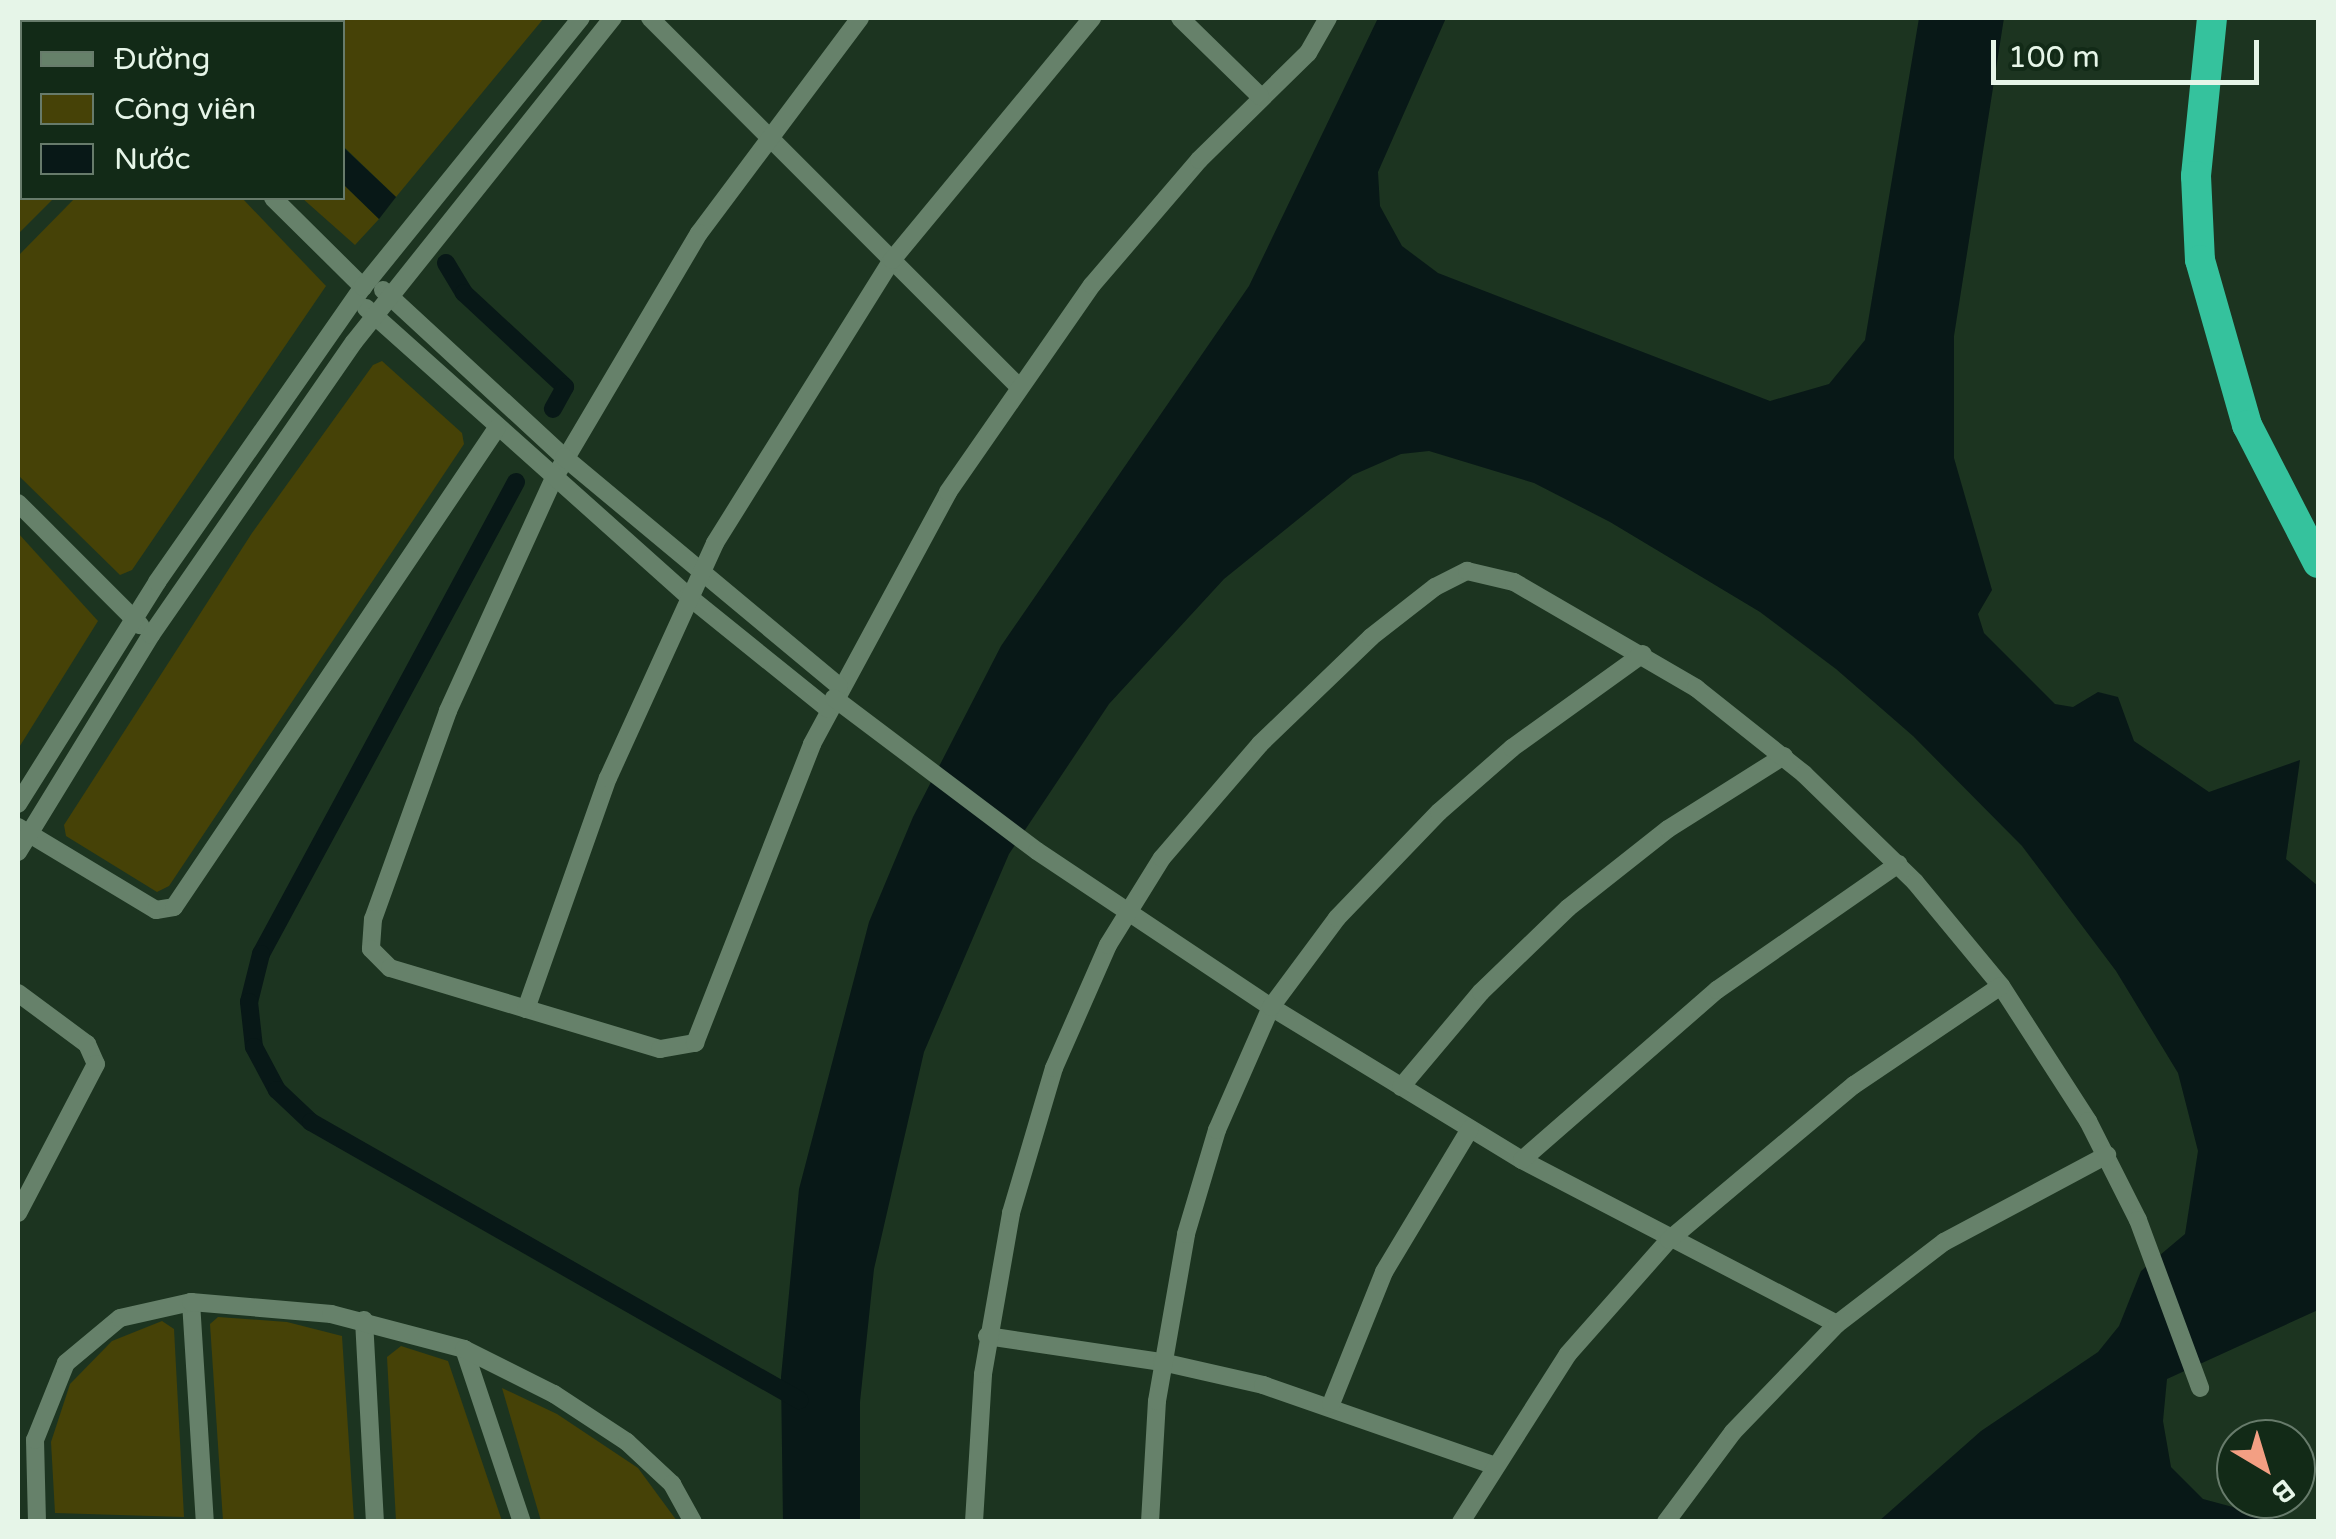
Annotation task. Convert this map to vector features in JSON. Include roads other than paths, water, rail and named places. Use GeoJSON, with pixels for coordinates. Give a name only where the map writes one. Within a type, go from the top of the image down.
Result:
{"type":"FeatureCollection","features":[{"type":"Feature","properties":{"kind":"highway"},"geometry":{"type":"LineString","coordinates":[[2212,18],[2196,176],[2200,260],[2248,425],[2318,563]]}},
{"type":"Feature","properties":{"kind":"street"},"geometry":{"type":"LineString","coordinates":[[18,804],[134,618],[362,288],[580,18]]}},
{"type":"Feature","properties":{"kind":"street"},"geometry":{"type":"LineString","coordinates":[[18,852],[23,830],[374,315],[614,18]]}},
{"type":"Feature","properties":{"kind":"street"},"geometry":{"type":"LineString","coordinates":[[650,18],[1017,385]]}},
{"type":"Feature","properties":{"kind":"street"},"geometry":{"type":"LineString","coordinates":[[860,18],[768,135],[654,304],[564,457],[448,711],[369,940],[390,968],[660,1049],[694,1043],[834,698],[921,537],[1017,385],[1126,243],[1260,96],[1312,47],[1328,18]]}},
{"type":"Feature","properties":{"kind":"street"},"geometry":{"type":"LineString","coordinates":[[526,1009],[594,815],[700,572],[800,399],[892,260],[1092,18]]}},
{"type":"Feature","properties":{"kind":"street"},"geometry":{"type":"LineString","coordinates":[[1180,18],[1260,96]]}},
{"type":"Feature","properties":{"kind":"street"},"geometry":{"type":"LineString","coordinates":[[274,200],[362,288],[374,315],[688,596],[834,698],[1038,851],[1271,1007],[1522,1160],[1669,1240],[1837,1324]]}},
{"type":"Feature","properties":{"kind":"street"},"geometry":{"type":"LineString","coordinates":[[362,288],[389,296],[564,457],[700,572],[834,698]]}},
{"type":"Feature","properties":{"kind":"street"},"geometry":{"type":"LineString","coordinates":[[23,830],[156,910],[174,907],[497,428]]}},
{"type":"Feature","properties":{"kind":"street"},"geometry":{"type":"LineString","coordinates":[[18,503],[152,636]]}},
{"type":"Feature","properties":{"kind":"street"},"geometry":{"type":"LineString","coordinates":[[974,1522],[987,1336],[1038,1116],[1072,1020],[1126,912],[1192,820],[1260,744],[1359,648],[1446,579],[1478,570],[1501,576],[1643,654],[1784,756],[1898,864],[2001,986],[2107,1154],[2146,1239],[2200,1388]]}},
{"type":"Feature","properties":{"kind":"street"},"geometry":{"type":"LineString","coordinates":[[1150,1522],[1162,1362],[1202,1176],[1271,1007],[1336,918],[1438,812],[1552,717],[1643,654]]}},
{"type":"Feature","properties":{"kind":"street"},"geometry":{"type":"LineString","coordinates":[[1402,1087],[1482,992],[1568,908],[1668,829],[1784,756]]}},
{"type":"Feature","properties":{"kind":"street"},"geometry":{"type":"LineString","coordinates":[[1522,1160],[1717,990],[1898,864]]}},
{"type":"Feature","properties":{"kind":"street"},"geometry":{"type":"LineString","coordinates":[[1461,1522],[1493,1465],[1568,1354],[1669,1240],[1854,1085],[2001,986]]}},
{"type":"Feature","properties":{"kind":"street"},"geometry":{"type":"LineString","coordinates":[[18,993],[87,1044],[96,1064],[18,1213]]}},
{"type":"Feature","properties":{"kind":"street"},"geometry":{"type":"LineString","coordinates":[[1332,1404],[1384,1272],[1470,1129]]}},
{"type":"Feature","properties":{"kind":"street"},"geometry":{"type":"LineString","coordinates":[[1666,1522],[1732,1432],[1837,1324],[1944,1242],[2107,1154]]}},
{"type":"Feature","properties":{"kind":"street"},"geometry":{"type":"LineString","coordinates":[[191,1302],[204,1522]]}},
{"type":"Feature","properties":{"kind":"street"},"geometry":{"type":"LineString","coordinates":[[37,1522],[35,1440],[66,1364],[120,1318],[191,1302],[288,1306],[364,1320],[464,1350],[554,1394],[627,1442],[660,1470],[694,1522]]}},
{"type":"Feature","properties":{"kind":"street"},"geometry":{"type":"LineString","coordinates":[[364,1320],[376,1522]]}},
{"type":"Feature","properties":{"kind":"street"},"geometry":{"type":"LineString","coordinates":[[987,1336],[1162,1362],[1332,1404],[1493,1465]]}},
{"type":"Feature","properties":{"kind":"street"},"geometry":{"type":"LineString","coordinates":[[464,1350],[522,1522]]}},
{"type":"Feature","properties":{"kind":"water"},"geometry":{"type":"Polygon","coordinates":[[[1378,18],[1446,18],[1378,172],[1380,206],[1402,246],[1438,273],[1770,401],[1829,384],[1865,340],[1919,18],[2004,18],[1954,336],[1954,458],[1992,590],[1978,614],[1984,633],[2055,704],[2073,707],[2098,692],[2118,697],[2134,741],[2209,792],[2300,760],[2286,859],[2318,886],[2318,1310],[2167,1379],[2163,1421],[2171,1467],[2203,1499],[2216,1502],[2216,1519],[2285,1521],[1879,1521],[1981,1431],[2098,1352],[2119,1326],[2141,1271],[2185,1234],[2198,1151],[2178,1073],[2116,971],[2022,846],[1913,736],[1836,669],[1760,612],[1610,522],[1534,483],[1429,451],[1401,454],[1353,475],[1224,579],[1109,704],[1009,854],[924,1052],[874,1269],[860,1402],[860,1521],[783,1522],[781,1377],[799,1189],[869,922],[913,817],[1001,646],[1249,286],[1378,18]]]}},
{"type":"Feature","properties":{"kind":"water"},"geometry":{"type":"Polygon","coordinates":[[[345,149],[396,197],[379,219],[345,186],[345,149]]]}},
{"type":"Feature","properties":{"kind":"waterway"},"geometry":{"type":"LineString","coordinates":[[446,263],[464,293],[565,387],[553,409]]}},
{"type":"Feature","properties":{"kind":"waterway"},"geometry":{"type":"LineString","coordinates":[[516,482],[261,954],[249,1002],[254,1047],[277,1090],[311,1122],[799,1400]]}}]}
